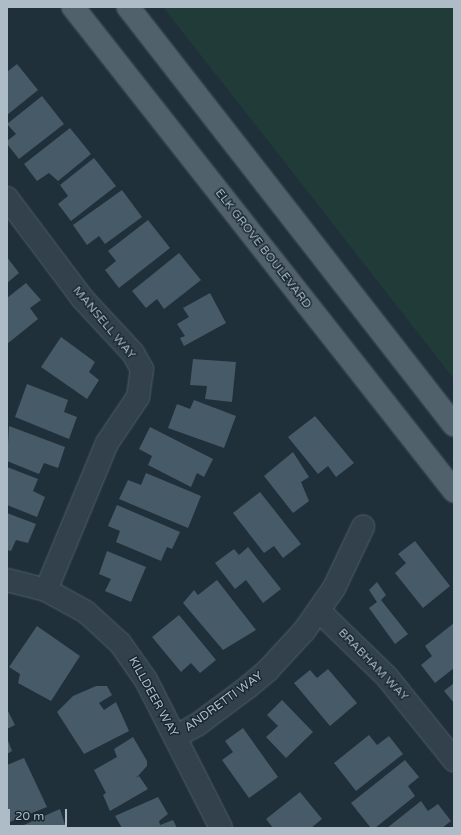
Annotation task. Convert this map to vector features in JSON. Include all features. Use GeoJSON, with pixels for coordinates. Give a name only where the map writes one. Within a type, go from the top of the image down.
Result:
{"type":"FeatureCollection","features":[{"type":"Feature","properties":{"kind":"main road","name":"ELK GROVE BOULEVARD"},"geometry":{"type":"LineString","coordinates":[[73,7],[454,491]]}},
{"type":"Feature","properties":{"kind":"main road"},"geometry":{"type":"LineString","coordinates":[[128,7],[454,425]]}},
{"type":"Feature","properties":{"kind":"street","name":"MANSELL WAY"},"geometry":{"type":"LineString","coordinates":[[7,198],[82,298],[133,353],[142,369],[138,397],[107,443],[46,590]]}},
{"type":"Feature","properties":{"kind":"street","name":"ANDRETTI WAY"},"geometry":{"type":"LineString","coordinates":[[175,737],[197,725],[268,670],[304,631],[319,611],[347,565],[364,527]]}},
{"type":"Feature","properties":{"kind":"street","name":"KILLDEER WAY"},"geometry":{"type":"LineString","coordinates":[[7,580],[46,590],[86,612],[120,643],[138,667],[221,828]]}},
{"type":"Feature","properties":{"kind":"street","name":"BRABHAM WAY"},"geometry":{"type":"LineString","coordinates":[[319,611],[387,677],[454,760]]}},
{"type":"Feature","properties":{"kind":"green space"},"geometry":{"type":"Polygon","coordinates":[[[163,7],[454,7],[454,379],[269,142],[163,7]]]}},
{"type":"Feature","properties":{"kind":"building"},"geometry":{"type":"Polygon","coordinates":[[[17,64],[38,90],[7,115],[7,72],[17,64]]]}},
{"type":"Feature","properties":{"kind":"building"},"geometry":{"type":"Polygon","coordinates":[[[42,96],[64,124],[19,159],[7,144],[7,141],[16,134],[7,124],[42,96]]]}},
{"type":"Feature","properties":{"kind":"building"},"geometry":{"type":"Polygon","coordinates":[[[70,128],[91,154],[58,181],[49,173],[37,181],[24,164],[70,128]]]}},
{"type":"Feature","properties":{"kind":"building"},"geometry":{"type":"Polygon","coordinates":[[[94,158],[116,186],[71,221],[58,204],[68,196],[60,185],[94,158]]]}},
{"type":"Feature","properties":{"kind":"building"},"geometry":{"type":"Polygon","coordinates":[[[122,190],[142,217],[105,244],[99,236],[87,245],[73,225],[122,190]]]}},
{"type":"Feature","properties":{"kind":"building"},"geometry":{"type":"Polygon","coordinates":[[[148,220],[170,248],[119,288],[105,270],[116,261],[108,251],[148,220]]]}},
{"type":"Feature","properties":{"kind":"building"},"geometry":{"type":"Polygon","coordinates":[[[179,253],[201,280],[164,309],[157,299],[146,308],[132,291],[179,253]]]}},
{"type":"Feature","properties":{"kind":"building"},"geometry":{"type":"Polygon","coordinates":[[[7,257],[19,273],[7,283],[7,257]]]}},
{"type":"Feature","properties":{"kind":"building"},"geometry":{"type":"Polygon","coordinates":[[[26,283],[41,300],[30,308],[38,319],[7,344],[7,298],[26,283]]]}},
{"type":"Feature","properties":{"kind":"building"},"geometry":{"type":"Polygon","coordinates":[[[210,293],[226,323],[184,346],[180,338],[185,336],[177,324],[189,317],[183,308],[210,293]]]}},
{"type":"Feature","properties":{"kind":"building"},"geometry":{"type":"Polygon","coordinates":[[[61,337],[95,362],[89,372],[99,380],[87,399],[41,367],[61,337]]]}},
{"type":"Feature","properties":{"kind":"building"},"geometry":{"type":"Polygon","coordinates":[[[193,359],[236,362],[232,402],[205,399],[207,386],[190,385],[193,359]]]}},
{"type":"Feature","properties":{"kind":"building"},"geometry":{"type":"Polygon","coordinates":[[[27,384],[68,400],[64,412],[77,417],[69,439],[15,417],[27,384]]]}},
{"type":"Feature","properties":{"kind":"building"},"geometry":{"type":"Polygon","coordinates":[[[194,400],[236,416],[224,448],[168,428],[177,404],[190,409],[194,400]]]}},
{"type":"Feature","properties":{"kind":"building"},"geometry":{"type":"Polygon","coordinates":[[[315,416],[354,463],[336,477],[328,466],[318,474],[288,437],[315,416]]]}},
{"type":"Feature","properties":{"kind":"building"},"geometry":{"type":"Polygon","coordinates":[[[9,426],[65,447],[58,468],[44,463],[39,474],[7,461],[9,426]]]}},
{"type":"Feature","properties":{"kind":"building"},"geometry":{"type":"Polygon","coordinates":[[[150,427],[213,459],[204,477],[197,473],[191,487],[148,465],[152,456],[139,449],[150,427]]]}},
{"type":"Feature","properties":{"kind":"building"},"geometry":{"type":"Polygon","coordinates":[[[293,452],[309,477],[301,482],[309,501],[293,513],[264,476],[293,452]]]}},
{"type":"Feature","properties":{"kind":"building"},"geometry":{"type":"Polygon","coordinates":[[[7,467],[38,479],[33,491],[45,497],[37,517],[7,505],[7,467]]]}},
{"type":"Feature","properties":{"kind":"building"},"geometry":{"type":"Polygon","coordinates":[[[146,473],[201,496],[188,528],[119,499],[128,480],[141,485],[146,473]]]}},
{"type":"Feature","properties":{"kind":"building"},"geometry":{"type":"Polygon","coordinates":[[[260,492],[301,544],[283,558],[274,546],[264,553],[233,513],[260,492]]]}},
{"type":"Feature","properties":{"kind":"building"},"geometry":{"type":"Polygon","coordinates":[[[117,505],[180,532],[172,549],[167,547],[161,561],[116,542],[120,531],[108,526],[117,505]]]}},
{"type":"Feature","properties":{"kind":"building"},"geometry":{"type":"Polygon","coordinates":[[[7,513],[36,524],[28,543],[16,540],[11,551],[7,550],[7,513]]]}},
{"type":"Feature","properties":{"kind":"building"},"geometry":{"type":"Polygon","coordinates":[[[415,541],[450,586],[423,608],[395,573],[406,563],[398,554],[415,541]]]}},
{"type":"Feature","properties":{"kind":"building"},"geometry":{"type":"Polygon","coordinates":[[[248,547],[281,589],[263,603],[246,580],[235,589],[215,563],[234,549],[239,555],[248,547]]]}},
{"type":"Feature","properties":{"kind":"building"},"geometry":{"type":"Polygon","coordinates":[[[107,551],[146,567],[131,602],[105,591],[111,579],[99,574],[107,551]]]}},
{"type":"Feature","properties":{"kind":"building"},"geometry":{"type":"Polygon","coordinates":[[[217,580],[256,630],[223,650],[183,603],[194,590],[198,595],[217,580]]]}},
{"type":"Feature","properties":{"kind":"building"},"geometry":{"type":"Polygon","coordinates":[[[377,582],[386,595],[381,600],[408,634],[395,644],[369,608],[377,602],[369,590],[377,582]]]}},
{"type":"Feature","properties":{"kind":"building"},"geometry":{"type":"Polygon","coordinates":[[[179,615],[216,660],[200,673],[191,663],[181,672],[152,637],[179,615]]]}},
{"type":"Feature","properties":{"kind":"building"},"geometry":{"type":"Polygon","coordinates":[[[454,623],[454,668],[435,683],[421,665],[432,656],[425,646],[454,623]]]}},
{"type":"Feature","properties":{"kind":"building"},"geometry":{"type":"Polygon","coordinates":[[[37,626],[80,656],[51,701],[18,683],[20,674],[9,667],[37,626]]]}},
{"type":"Feature","properties":{"kind":"building"},"geometry":{"type":"Polygon","coordinates":[[[328,669],[357,703],[330,726],[294,683],[310,670],[317,678],[328,669]]]}},
{"type":"Feature","properties":{"kind":"building"},"geometry":{"type":"Polygon","coordinates":[[[454,683],[454,703],[444,691],[454,683]]]}},
{"type":"Feature","properties":{"kind":"building"},"geometry":{"type":"Polygon","coordinates":[[[96,686],[107,686],[112,695],[99,703],[104,710],[116,702],[129,731],[84,754],[57,712],[73,696],[96,686]]]}},
{"type":"Feature","properties":{"kind":"building"},"geometry":{"type":"Polygon","coordinates":[[[282,700],[313,732],[286,758],[266,737],[278,726],[267,715],[282,700]]]}},
{"type":"Feature","properties":{"kind":"building"},"geometry":{"type":"Polygon","coordinates":[[[7,709],[15,725],[7,729],[7,709]]]}},
{"type":"Feature","properties":{"kind":"building"},"geometry":{"type":"Polygon","coordinates":[[[243,728],[278,777],[249,798],[222,760],[233,752],[225,741],[243,728]]]}},
{"type":"Feature","properties":{"kind":"building"},"geometry":{"type":"Polygon","coordinates":[[[369,735],[377,745],[389,736],[403,754],[356,791],[334,763],[369,735]]]}},
{"type":"Feature","properties":{"kind":"building"},"geometry":{"type":"Polygon","coordinates":[[[133,737],[147,761],[147,766],[136,778],[139,776],[148,789],[110,811],[103,795],[106,793],[94,770],[117,757],[114,749],[133,737]]]}},
{"type":"Feature","properties":{"kind":"building"},"geometry":{"type":"Polygon","coordinates":[[[7,738],[12,751],[7,754],[7,738]]]}},
{"type":"Feature","properties":{"kind":"building"},"geometry":{"type":"Polygon","coordinates":[[[24,758],[47,807],[7,823],[7,765],[24,758]]]}},
{"type":"Feature","properties":{"kind":"building"},"geometry":{"type":"Polygon","coordinates":[[[405,760],[419,777],[408,786],[415,796],[375,828],[371,828],[351,803],[405,760]]]}},
{"type":"Feature","properties":{"kind":"building"},"geometry":{"type":"Polygon","coordinates":[[[300,792],[322,819],[311,828],[273,828],[266,819],[300,792]]]}},
{"type":"Feature","properties":{"kind":"building"},"geometry":{"type":"Polygon","coordinates":[[[158,797],[168,814],[159,821],[160,825],[173,820],[177,828],[122,828],[115,816],[158,797]]]}},
{"type":"Feature","properties":{"kind":"building"},"geometry":{"type":"Polygon","coordinates":[[[421,801],[428,811],[438,804],[451,821],[442,828],[387,828],[421,801]]]}},
{"type":"Feature","properties":{"kind":"building"},"geometry":{"type":"Polygon","coordinates":[[[60,809],[66,828],[17,828],[60,809]]]}}]}
